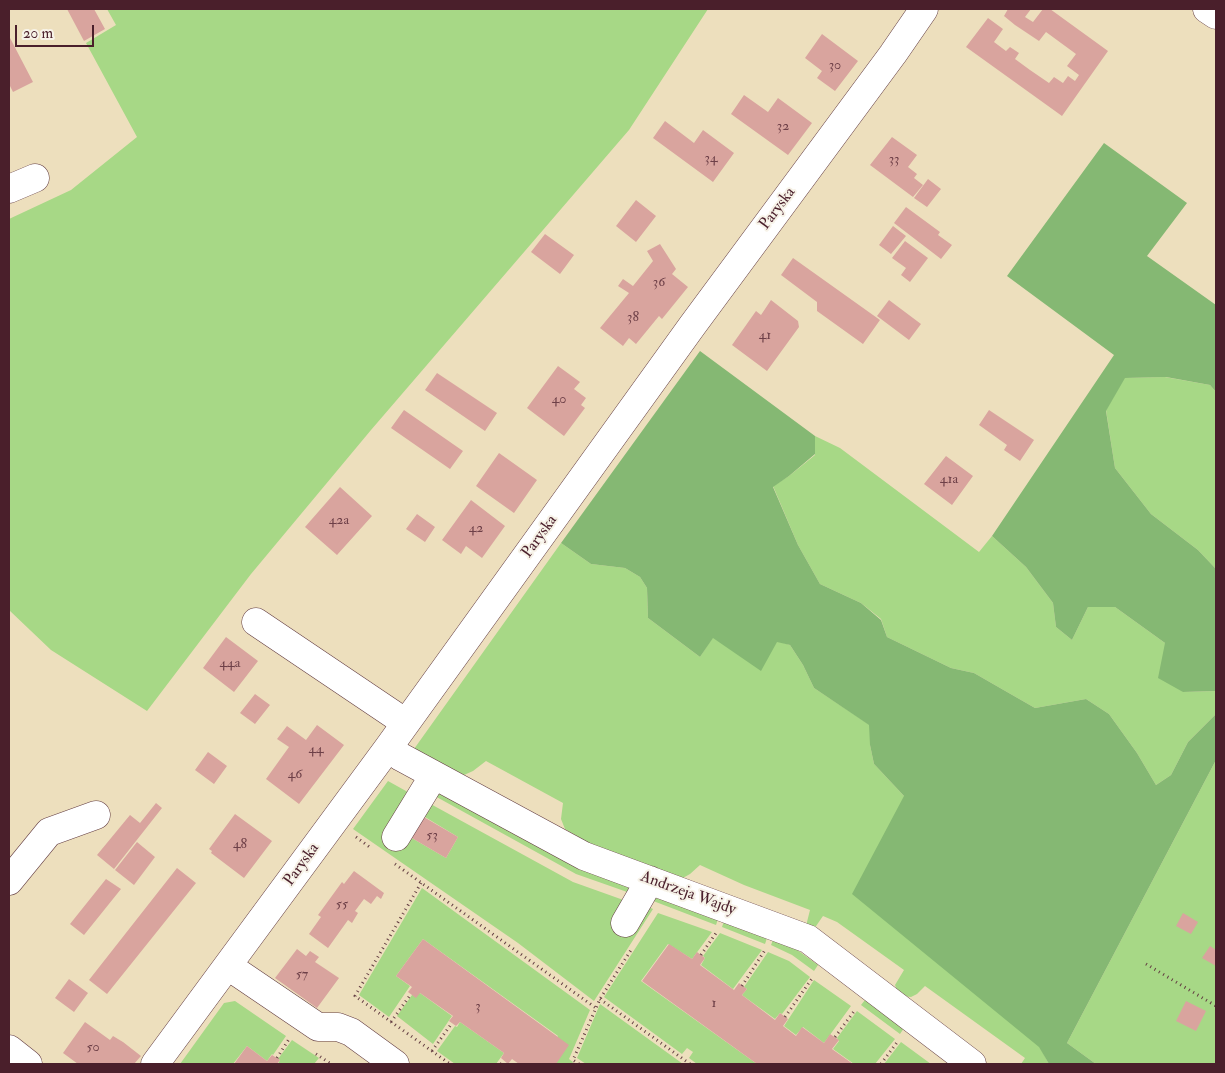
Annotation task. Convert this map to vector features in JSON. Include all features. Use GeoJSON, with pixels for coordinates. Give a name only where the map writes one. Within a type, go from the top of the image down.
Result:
{"type":"FeatureCollection","features":[{"type":"Feature","properties":{"kind":"street","name":"Paryska"},"geometry":{"type":"LineString","coordinates":[[155,1064],[388,748],[686,333],[893,54],[924,9]]}},
{"type":"Feature","properties":{"kind":"street"},"geometry":{"type":"LineString","coordinates":[[1207,9],[1216,15]]}},
{"type":"Feature","properties":{"kind":"street"},"geometry":{"type":"LineString","coordinates":[[9,189],[36,178]]}},
{"type":"Feature","properties":{"kind":"street"},"geometry":{"type":"LineString","coordinates":[[256,622],[406,722]]}},
{"type":"Feature","properties":{"kind":"street","name":"Andrzeja Wajdy"},"geometry":{"type":"LineString","coordinates":[[388,748],[401,757],[584,856],[808,939],[972,1064]]}},
{"type":"Feature","properties":{"kind":"street"},"geometry":{"type":"LineString","coordinates":[[388,850],[434,775]]}},
{"type":"Feature","properties":{"kind":"street"},"geometry":{"type":"LineString","coordinates":[[9,881],[49,832],[96,815]]}},
{"type":"Feature","properties":{"kind":"street"},"geometry":{"type":"LineString","coordinates":[[628,936],[650,880]]}},
{"type":"Feature","properties":{"kind":"street"},"geometry":{"type":"LineString","coordinates":[[228,966],[318,1027],[338,1028],[351,1032],[395,1064]]}},
{"type":"Feature","properties":{"kind":"street"},"geometry":{"type":"LineString","coordinates":[[9,1049],[28,1064]]}},
{"type":"Feature","properties":{"kind":"path"},"geometry":{"type":"LineString","coordinates":[[355,836],[388,850],[422,883],[596,1008]]}},
{"type":"Feature","properties":{"kind":"path"},"geometry":{"type":"LineString","coordinates":[[422,883],[355,996],[450,1064]]}},
{"type":"Feature","properties":{"kind":"path"},"geometry":{"type":"LineString","coordinates":[[742,986],[777,927]]}},
{"type":"Feature","properties":{"kind":"path"},"geometry":{"type":"LineString","coordinates":[[579,1064],[573,1060],[628,936]]}},
{"type":"Feature","properties":{"kind":"path"},"geometry":{"type":"LineString","coordinates":[[785,1017],[829,956]]}},
{"type":"Feature","properties":{"kind":"path"},"geometry":{"type":"LineString","coordinates":[[1146,964],[1216,1006]]}},
{"type":"Feature","properties":{"kind":"path"},"geometry":{"type":"LineString","coordinates":[[835,1037],[871,987]]}},
{"type":"Feature","properties":{"kind":"path"},"geometry":{"type":"LineString","coordinates":[[391,1022],[411,994]]}},
{"type":"Feature","properties":{"kind":"path"},"geometry":{"type":"LineString","coordinates":[[600,999],[690,1064]]}},
{"type":"Feature","properties":{"kind":"path"},"geometry":{"type":"LineString","coordinates":[[432,1052],[452,1023]]}},
{"type":"Feature","properties":{"kind":"path"},"geometry":{"type":"LineString","coordinates":[[276,1058],[291,1036]]}},
{"type":"Feature","properties":{"kind":"path"},"geometry":{"type":"LineString","coordinates":[[320,1064],[324,1059]]}},
{"type":"Feature","properties":{"kind":"green space"},"geometry":{"type":"Polygon","coordinates":[[[107,9],[708,9],[629,130],[371,430],[251,574],[147,711],[51,650],[9,610],[9,219],[71,190],[137,137],[86,43],[116,25],[107,9]]]}},
{"type":"Feature","properties":{"kind":"green space"},"geometry":{"type":"Polygon","coordinates":[[[1104,143],[1187,203],[1147,256],[1216,305],[1216,392],[1210,385],[1166,377],[1125,378],[1106,411],[1115,468],[1151,514],[1198,550],[1216,569],[1216,691],[1183,692],[1158,678],[1165,643],[1115,607],[1088,607],[1072,640],[1056,627],[1053,603],[1026,567],[992,536],[1114,355],[1007,276],[1104,143]]]}},
{"type":"Feature","properties":{"kind":"green space"},"geometry":{"type":"Polygon","coordinates":[[[700,351],[815,436],[815,454],[773,487],[798,545],[820,584],[861,603],[881,620],[887,637],[951,668],[974,673],[1035,708],[1086,699],[1109,714],[1137,753],[1156,785],[1171,775],[1188,742],[1216,714],[1216,760],[1067,1043],[1096,1064],[1049,1064],[1039,1047],[852,894],[904,796],[874,764],[870,745],[869,725],[814,688],[803,665],[790,645],[777,642],[761,671],[713,638],[700,657],[648,618],[647,588],[640,577],[625,568],[591,564],[561,543],[700,351]]]}},
{"type":"Feature","properties":{"kind":"green space"},"geometry":{"type":"Polygon","coordinates":[[[1165,377],[1210,385],[1216,392],[1216,569],[1198,550],[1151,514],[1115,468],[1106,410],[1124,378],[1165,377]]]}},
{"type":"Feature","properties":{"kind":"green space"},"geometry":{"type":"Polygon","coordinates":[[[815,436],[840,448],[979,552],[992,536],[1026,567],[1053,603],[1056,627],[1072,640],[1088,607],[1115,607],[1165,643],[1183,692],[1216,691],[1216,714],[1188,742],[1171,775],[1156,785],[1137,753],[1109,714],[1086,699],[1035,708],[974,673],[951,668],[887,637],[881,619],[861,603],[820,584],[798,545],[773,486],[815,455],[815,436]]]}},
{"type":"Feature","properties":{"kind":"green space"},"geometry":{"type":"Polygon","coordinates":[[[561,543],[591,564],[625,568],[640,577],[647,588],[648,618],[700,657],[713,637],[778,641],[790,645],[803,665],[814,688],[870,725],[870,745],[874,764],[904,796],[1049,1064],[1021,1064],[1025,1058],[925,986],[911,997],[903,996],[895,985],[904,970],[837,922],[823,916],[814,929],[806,926],[810,910],[744,885],[700,865],[681,879],[588,843],[565,829],[561,819],[563,803],[486,761],[464,775],[414,749],[561,543]]]}},
{"type":"Feature","properties":{"kind":"green space"},"geometry":{"type":"Polygon","coordinates":[[[1216,760],[1216,1064],[1096,1064],[1067,1043],[1216,760]]]}},
{"type":"Feature","properties":{"kind":"green space"},"geometry":{"type":"Polygon","coordinates":[[[388,781],[415,796],[405,834],[446,858],[458,837],[420,814],[427,802],[573,882],[653,909],[594,1001],[518,943],[353,829],[388,781]]]}},
{"type":"Feature","properties":{"kind":"green space"},"geometry":{"type":"Polygon","coordinates":[[[443,793],[626,884],[630,888],[630,893],[576,874],[433,795],[443,793]]]}},
{"type":"Feature","properties":{"kind":"green space"},"geometry":{"type":"Polygon","coordinates":[[[422,888],[590,1010],[569,1059],[573,1062],[572,1064],[538,1064],[558,1036],[423,939],[396,976],[410,986],[389,1017],[359,995],[422,888]]]}},
{"type":"Feature","properties":{"kind":"green space"},"geometry":{"type":"Polygon","coordinates":[[[658,896],[718,919],[716,925],[648,899],[658,896]]]}},
{"type":"Feature","properties":{"kind":"green space"},"geometry":{"type":"Polygon","coordinates":[[[658,913],[712,932],[692,959],[668,944],[641,981],[757,1064],[697,1064],[689,1058],[693,1052],[687,1048],[682,1054],[604,997],[658,913]]]}},
{"type":"Feature","properties":{"kind":"green space"},"geometry":{"type":"Polygon","coordinates":[[[724,921],[767,938],[765,944],[722,927],[724,921]]]}},
{"type":"Feature","properties":{"kind":"green space"},"geometry":{"type":"Polygon","coordinates":[[[720,933],[762,950],[733,989],[701,965],[705,958],[703,956],[720,933]]]}},
{"type":"Feature","properties":{"kind":"green space"},"geometry":{"type":"Polygon","coordinates":[[[773,940],[793,947],[818,965],[814,971],[792,955],[771,945],[773,940]]]}},
{"type":"Feature","properties":{"kind":"green space"},"geometry":{"type":"Polygon","coordinates":[[[768,952],[789,961],[810,977],[782,1014],[780,1013],[775,1019],[742,995],[747,989],[744,987],[768,952]]]}},
{"type":"Feature","properties":{"kind":"green space"},"geometry":{"type":"Polygon","coordinates":[[[814,980],[851,1006],[824,1043],[803,1027],[796,1035],[784,1026],[814,980]]]}},
{"type":"Feature","properties":{"kind":"green space"},"geometry":{"type":"Polygon","coordinates":[[[420,993],[452,1016],[433,1044],[397,1016],[412,995],[420,993]]]}},
{"type":"Feature","properties":{"kind":"green space"},"geometry":{"type":"Polygon","coordinates":[[[865,1000],[904,1028],[900,1034],[861,1005],[865,1000]]]}},
{"type":"Feature","properties":{"kind":"green space"},"geometry":{"type":"Polygon","coordinates":[[[235,1001],[286,1036],[273,1055],[267,1061],[247,1046],[233,1064],[180,1064],[224,1003],[235,1001]]]}},
{"type":"Feature","properties":{"kind":"green space"},"geometry":{"type":"Polygon","coordinates":[[[600,1004],[683,1064],[586,1064],[577,1058],[600,1004]]]}},
{"type":"Feature","properties":{"kind":"green space"},"geometry":{"type":"Polygon","coordinates":[[[857,1011],[895,1039],[875,1064],[854,1064],[833,1049],[839,1041],[837,1038],[857,1011]]]}},
{"type":"Feature","properties":{"kind":"green space"},"geometry":{"type":"Polygon","coordinates":[[[460,1022],[504,1053],[496,1064],[455,1064],[437,1051],[460,1022]]]}},
{"type":"Feature","properties":{"kind":"green space"},"geometry":{"type":"Polygon","coordinates":[[[292,1040],[319,1058],[314,1064],[278,1064],[280,1060],[278,1059],[292,1040]]]}},
{"type":"Feature","properties":{"kind":"green space"},"geometry":{"type":"Polygon","coordinates":[[[901,1042],[931,1064],[884,1064],[901,1042]]]}},
{"type":"Feature","properties":{"kind":"building"},"geometry":{"type":"Polygon","coordinates":[[[67,9],[94,9],[105,29],[84,41],[67,9]]]}},
{"type":"Feature","properties":{"kind":"building"},"geometry":{"type":"Polygon","coordinates":[[[1008,9],[1031,9],[1025,17],[1033,22],[1043,9],[1050,9],[1108,51],[1062,116],[966,47],[988,18],[1003,29],[994,42],[1006,51],[1010,47],[1019,53],[1015,59],[1030,70],[1049,83],[1054,77],[1063,83],[1068,76],[1075,81],[1079,75],[1067,66],[1076,54],[1046,32],[1039,41],[1004,16],[1008,9]]]}},
{"type":"Feature","properties":{"kind":"building"},"geometry":{"type":"Polygon","coordinates":[[[822,34],[858,61],[835,91],[817,78],[822,71],[805,58],[822,34]]]}},
{"type":"Feature","properties":{"kind":"building"},"geometry":{"type":"Polygon","coordinates":[[[9,36],[33,82],[13,92],[9,84],[9,36]]]}},
{"type":"Feature","properties":{"kind":"building"},"geometry":{"type":"Polygon","coordinates":[[[744,95],[768,112],[778,98],[812,123],[788,155],[731,114],[744,95]]]}},
{"type":"Feature","properties":{"kind":"building"},"geometry":{"type":"Polygon","coordinates":[[[665,121],[694,143],[703,130],[734,153],[713,182],[653,138],[665,121]]]}},
{"type":"Feature","properties":{"kind":"building"},"geometry":{"type":"Polygon","coordinates":[[[892,137],[917,155],[908,167],[917,174],[914,178],[923,185],[913,197],[870,165],[892,137]]]}},
{"type":"Feature","properties":{"kind":"building"},"geometry":{"type":"Polygon","coordinates":[[[928,179],[941,189],[927,207],[914,198],[928,179]]]}},
{"type":"Feature","properties":{"kind":"building"},"geometry":{"type":"Polygon","coordinates":[[[636,200],[656,216],[636,242],[616,226],[636,200]]]}},
{"type":"Feature","properties":{"kind":"building"},"geometry":{"type":"Polygon","coordinates":[[[906,207],[940,232],[938,235],[952,245],[941,259],[894,223],[906,207]]]}},
{"type":"Feature","properties":{"kind":"building"},"geometry":{"type":"Polygon","coordinates":[[[893,226],[906,236],[891,254],[879,245],[893,226]]]}},
{"type":"Feature","properties":{"kind":"building"},"geometry":{"type":"Polygon","coordinates":[[[545,234],[574,255],[560,274],[531,252],[545,234]]]}},
{"type":"Feature","properties":{"kind":"building"},"geometry":{"type":"Polygon","coordinates":[[[905,241],[928,258],[910,282],[901,275],[906,268],[892,258],[905,241]]]}},
{"type":"Feature","properties":{"kind":"building"},"geometry":{"type":"Polygon","coordinates":[[[660,244],[676,269],[672,274],[688,287],[662,319],[659,316],[636,344],[629,338],[623,346],[600,328],[629,293],[618,286],[623,279],[633,286],[653,261],[647,251],[660,244]]]}},
{"type":"Feature","properties":{"kind":"building"},"geometry":{"type":"Polygon","coordinates":[[[793,258],[880,320],[863,344],[817,311],[817,302],[781,275],[793,258]]]}},
{"type":"Feature","properties":{"kind":"building"},"geometry":{"type":"Polygon","coordinates":[[[771,300],[798,321],[799,327],[767,371],[732,345],[756,311],[761,315],[771,300]]]}},
{"type":"Feature","properties":{"kind":"building"},"geometry":{"type":"Polygon","coordinates":[[[889,300],[921,324],[909,340],[877,316],[889,300]]]}},
{"type":"Feature","properties":{"kind":"building"},"geometry":{"type":"Polygon","coordinates":[[[558,366],[580,382],[574,389],[586,398],[581,405],[585,408],[564,436],[527,408],[558,366]]]}},
{"type":"Feature","properties":{"kind":"building"},"geometry":{"type":"Polygon","coordinates":[[[437,373],[497,413],[485,431],[425,390],[437,373]]]}},
{"type":"Feature","properties":{"kind":"building"},"geometry":{"type":"Polygon","coordinates":[[[404,410],[463,451],[450,469],[391,428],[404,410]]]}},
{"type":"Feature","properties":{"kind":"building"},"geometry":{"type":"Polygon","coordinates":[[[989,410],[1034,440],[1020,461],[1004,450],[1007,445],[979,425],[989,410]]]}},
{"type":"Feature","properties":{"kind":"building"},"geometry":{"type":"Polygon","coordinates":[[[499,453],[537,480],[514,513],[476,486],[499,453]]]}},
{"type":"Feature","properties":{"kind":"building"},"geometry":{"type":"Polygon","coordinates":[[[946,456],[973,476],[952,505],[924,484],[946,456]]]}},
{"type":"Feature","properties":{"kind":"building"},"geometry":{"type":"Polygon","coordinates":[[[340,487],[372,516],[337,555],[305,527],[340,487]]]}},
{"type":"Feature","properties":{"kind":"building"},"geometry":{"type":"Polygon","coordinates":[[[471,500],[505,526],[482,558],[466,546],[461,554],[442,540],[471,500]]]}},
{"type":"Feature","properties":{"kind":"building"},"geometry":{"type":"Polygon","coordinates":[[[417,514],[435,527],[425,542],[406,529],[417,514]]]}},
{"type":"Feature","properties":{"kind":"building"},"geometry":{"type":"Polygon","coordinates":[[[226,637],[258,661],[234,692],[203,668],[226,637]]]}},
{"type":"Feature","properties":{"kind":"building"},"geometry":{"type":"Polygon","coordinates":[[[255,694],[270,705],[255,724],[240,713],[255,694]]]}},
{"type":"Feature","properties":{"kind":"building"},"geometry":{"type":"Polygon","coordinates":[[[317,725],[344,745],[299,804],[266,779],[289,747],[277,739],[287,726],[306,740],[317,725]]]}},
{"type":"Feature","properties":{"kind":"building"},"geometry":{"type":"Polygon","coordinates":[[[208,752],[227,766],[214,784],[195,770],[208,752]]]}},
{"type":"Feature","properties":{"kind":"building"},"geometry":{"type":"Polygon","coordinates":[[[156,803],[162,808],[114,869],[97,855],[130,815],[140,823],[156,803]]]}},
{"type":"Feature","properties":{"kind":"building"},"geometry":{"type":"Polygon","coordinates":[[[417,813],[458,837],[446,858],[405,834],[417,813]]]}},
{"type":"Feature","properties":{"kind":"building"},"geometry":{"type":"Polygon","coordinates":[[[235,814],[272,841],[244,878],[211,853],[212,851],[209,849],[235,814]]]}},
{"type":"Feature","properties":{"kind":"building"},"geometry":{"type":"Polygon","coordinates":[[[137,842],[155,857],[134,885],[115,870],[137,842]]]}},
{"type":"Feature","properties":{"kind":"building"},"geometry":{"type":"Polygon","coordinates":[[[177,868],[196,883],[107,994],[89,980],[177,868]]]}},
{"type":"Feature","properties":{"kind":"building"},"geometry":{"type":"Polygon","coordinates":[[[354,871],[384,893],[381,899],[377,896],[371,904],[364,899],[355,911],[358,913],[352,923],[348,920],[328,948],[309,934],[321,917],[318,915],[342,882],[344,884],[354,871]]]}},
{"type":"Feature","properties":{"kind":"building"},"geometry":{"type":"Polygon","coordinates":[[[106,879],[121,889],[84,935],[70,924],[106,879]]]}},
{"type":"Feature","properties":{"kind":"building"},"geometry":{"type":"Polygon","coordinates":[[[1183,913],[1198,922],[1191,934],[1176,926],[1183,913]]]}},
{"type":"Feature","properties":{"kind":"building"},"geometry":{"type":"Polygon","coordinates":[[[423,939],[569,1045],[556,1064],[519,1064],[512,1059],[508,1064],[501,1058],[504,1053],[460,1022],[456,1026],[449,1021],[453,1016],[420,993],[416,998],[408,992],[412,987],[396,976],[423,939]]]}},
{"type":"Feature","properties":{"kind":"building"},"geometry":{"type":"Polygon","coordinates":[[[669,944],[692,959],[697,952],[705,958],[700,965],[734,990],[739,983],[747,989],[742,995],[775,1020],[780,1013],[788,1019],[783,1026],[796,1036],[802,1027],[824,1043],[830,1034],[839,1040],[832,1049],[853,1064],[757,1064],[642,981],[669,944]]]}},
{"type":"Feature","properties":{"kind":"building"},"geometry":{"type":"Polygon","coordinates":[[[1210,946],[1216,950],[1216,966],[1202,958],[1210,946]]]}},
{"type":"Feature","properties":{"kind":"building"},"geometry":{"type":"Polygon","coordinates":[[[297,949],[306,956],[310,951],[319,957],[315,962],[339,978],[317,1008],[275,978],[297,949]]]}},
{"type":"Feature","properties":{"kind":"building"},"geometry":{"type":"Polygon","coordinates":[[[69,979],[88,993],[74,1012],[55,998],[69,979]]]}},
{"type":"Feature","properties":{"kind":"building"},"geometry":{"type":"Polygon","coordinates":[[[1186,1001],[1206,1011],[1196,1031],[1176,1021],[1186,1001]]]}},
{"type":"Feature","properties":{"kind":"building"},"geometry":{"type":"Polygon","coordinates":[[[85,1022],[110,1040],[113,1036],[123,1042],[141,1056],[134,1064],[78,1064],[63,1053],[85,1022]]]}},
{"type":"Feature","properties":{"kind":"building"},"geometry":{"type":"Polygon","coordinates":[[[247,1046],[267,1061],[272,1055],[280,1060],[277,1064],[234,1064],[247,1046]]]}}]}
